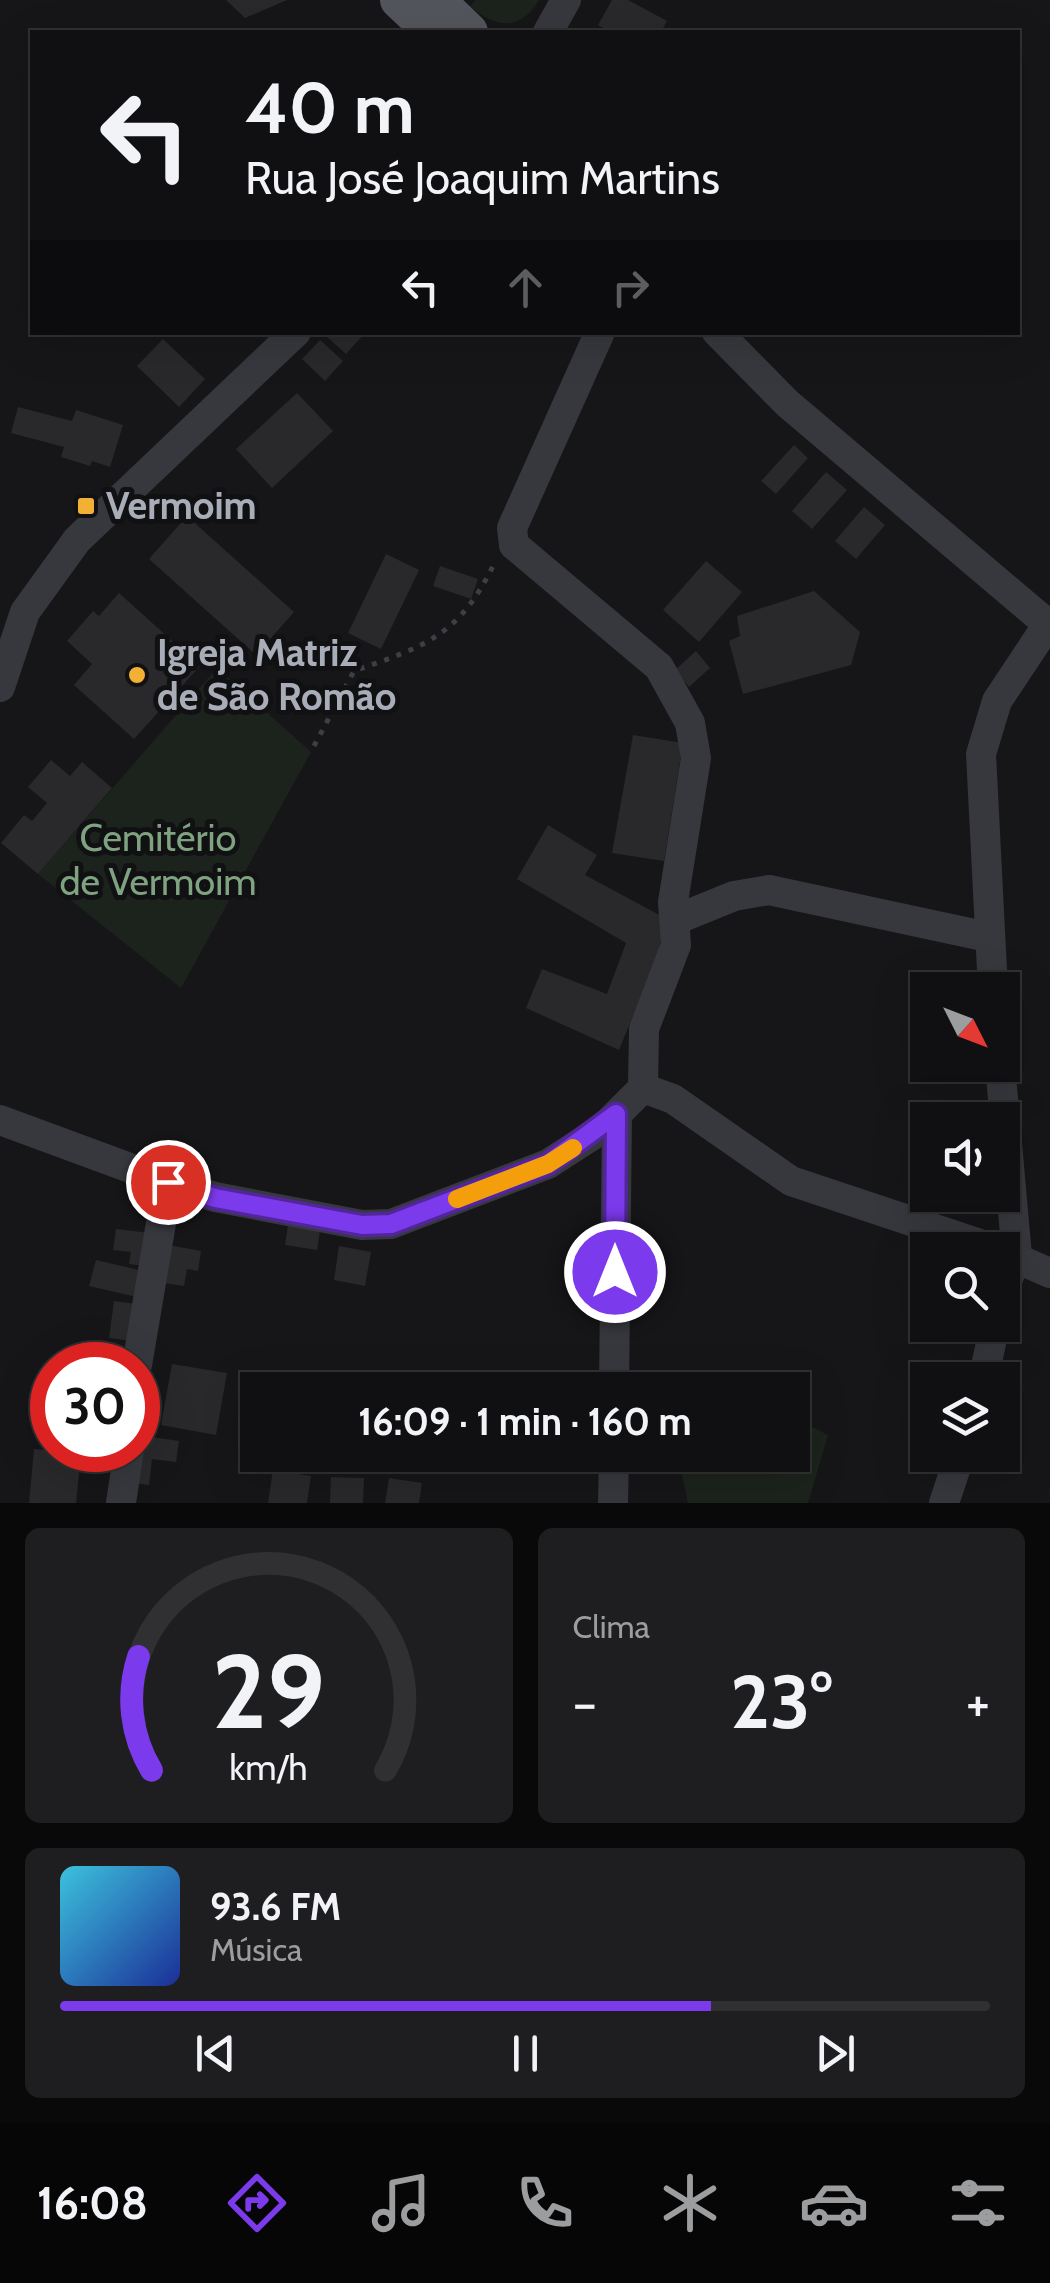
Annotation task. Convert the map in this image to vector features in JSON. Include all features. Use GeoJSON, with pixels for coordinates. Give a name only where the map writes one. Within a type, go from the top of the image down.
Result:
{"type":"FeatureCollection","features":[{"type":"Feature","properties":{"kind":"main road"},"geometry":{"type":"LineString","coordinates":[[400,0],[431,30]]}},
{"type":"Feature","properties":{"kind":"main road"},"geometry":{"type":"LineString","coordinates":[[436,0],[467,30]]}},
{"type":"Feature","properties":{"kind":"street"},"geometry":{"type":"LineString","coordinates":[[549,30],[566,0]]}},
{"type":"Feature","properties":{"kind":"street"},"geometry":{"type":"LineString","coordinates":[[0,687],[6,648],[25,612],[77,540],[293,335]]}},
{"type":"Feature","properties":{"kind":"street"},"geometry":{"type":"LineString","coordinates":[[0,1120],[215,1198],[362,1225],[391,1224],[548,1164],[616,1114],[643,1088],[644,1029],[676,945],[673,902],[696,758],[690,723],[659,667],[541,572],[514,545],[512,528],[599,335]]}},
{"type":"Feature","properties":{"kind":"street"},"geometry":{"type":"LineString","coordinates":[[720,335],[786,403],[1049,625],[997,701],[982,754],[991,972]]}},
{"type":"Feature","properties":{"kind":"street"},"geometry":{"type":"LineString","coordinates":[[674,920],[734,896],[769,890],[988,937]]}},
{"type":"Feature","properties":{"kind":"street"},"geometry":{"type":"LineString","coordinates":[[1001,1082],[1005,1232]]}},
{"type":"Feature","properties":{"kind":"street"},"geometry":{"type":"LineString","coordinates":[[643,1088],[672,1099],[720,1136],[791,1181],[943,1232]]}},
{"type":"Feature","properties":{"kind":"street"},"geometry":{"type":"LineString","coordinates":[[614,1372],[616,1114]]}},
{"type":"Feature","properties":{"kind":"street"},"geometry":{"type":"LineString","coordinates":[[141,1342],[168,1182]]}},
{"type":"Feature","properties":{"kind":"street"},"geometry":{"type":"LineString","coordinates":[[1020,1259],[1050,1273]]}},
{"type":"Feature","properties":{"kind":"street"},"geometry":{"type":"LineString","coordinates":[[121,1503],[126,1472]]}},
{"type":"Feature","properties":{"kind":"street"},"geometry":{"type":"LineString","coordinates":[[613,1503],[614,1472]]}},
{"type":"Feature","properties":{"kind":"street"},"geometry":{"type":"LineString","coordinates":[[944,1503],[954,1472]]}},
{"type":"Feature","properties":{"kind":"path"},"geometry":{"type":"LineString","coordinates":[[314,746],[354,670],[435,640],[464,617],[512,528]]}},
{"type":"Feature","properties":{"kind":"green space"},"geometry":{"type":"Polygon","coordinates":[[[476,0],[539,0],[524,18],[507,23],[479,13],[470,6],[476,0]]]}},
{"type":"Feature","properties":{"kind":"green space","name":"Cemitério de Vermoim"},"geometry":{"type":"Polygon","coordinates":[[[217,668],[311,752],[181,988],[38,874],[217,668]]]}},
{"type":"Feature","properties":{"kind":"green space"},"geometry":{"type":"Polygon","coordinates":[[[810,1426],[828,1435],[808,1503],[688,1503],[682,1472],[810,1472],[810,1426]]]}},
{"type":"Feature","properties":{"kind":"building"},"geometry":{"type":"Polygon","coordinates":[[[226,0],[287,0],[245,18],[226,0]]]}},
{"type":"Feature","properties":{"kind":"building"},"geometry":{"type":"Polygon","coordinates":[[[612,0],[628,0],[667,21],[662,30],[607,30],[598,25],[612,0]]]}},
{"type":"Feature","properties":{"kind":"building"},"geometry":{"type":"Polygon","coordinates":[[[327,335],[363,335],[346,354],[327,335]]]}},
{"type":"Feature","properties":{"kind":"building"},"geometry":{"type":"Polygon","coordinates":[[[163,339],[205,379],[179,407],[137,366],[163,339]]]}},
{"type":"Feature","properties":{"kind":"building"},"geometry":{"type":"Polygon","coordinates":[[[320,340],[343,361],[325,381],[302,359],[320,340]]]}},
{"type":"Feature","properties":{"kind":"building"},"geometry":{"type":"Polygon","coordinates":[[[297,393],[333,431],[272,488],[236,449],[297,393]]]}},
{"type":"Feature","properties":{"kind":"building"},"geometry":{"type":"Polygon","coordinates":[[[18,407],[72,421],[76,410],[123,425],[110,467],[92,461],[90,466],[61,457],[64,447],[11,433],[18,407]]]}},
{"type":"Feature","properties":{"kind":"building"},"geometry":{"type":"Polygon","coordinates":[[[794,445],[808,458],[776,494],[761,481],[794,445]]]}},
{"type":"Feature","properties":{"kind":"building"},"geometry":{"type":"Polygon","coordinates":[[[826,472],[847,490],[812,529],[792,511],[826,472]]]}},
{"type":"Feature","properties":{"kind":"building"},"geometry":{"type":"Polygon","coordinates":[[[864,507],[885,525],[856,559],[835,541],[864,507]]]}},
{"type":"Feature","properties":{"kind":"building"},"geometry":{"type":"Polygon","coordinates":[[[187,516],[294,612],[256,655],[149,559],[187,516]]]}},
{"type":"Feature","properties":{"kind":"building"},"geometry":{"type":"Polygon","coordinates":[[[386,554],[419,570],[381,649],[348,633],[386,554]]]}},
{"type":"Feature","properties":{"kind":"building"},"geometry":{"type":"Polygon","coordinates":[[[706,561],[742,592],[699,642],[663,610],[706,561]]]}},
{"type":"Feature","properties":{"kind":"building"},"geometry":{"type":"Polygon","coordinates":[[[440,566],[478,579],[471,599],[433,586],[440,566]]]}},
{"type":"Feature","properties":{"kind":"building"},"geometry":{"type":"Polygon","coordinates":[[[814,591],[860,632],[851,665],[743,694],[729,641],[740,636],[737,616],[814,591]]]}},
{"type":"Feature","properties":{"kind":"building","name":"Igreja Matriz de São Romão"},"geometry":{"type":"Polygon","coordinates":[[[119,593],[200,666],[134,739],[74,685],[92,664],[67,641],[93,611],[99,616],[119,593]]]}},
{"type":"Feature","properties":{"kind":"building"},"geometry":{"type":"Polygon","coordinates":[[[696,651],[710,668],[689,687],[675,670],[696,651]]]}},
{"type":"Feature","properties":{"kind":"building"},"geometry":{"type":"Polygon","coordinates":[[[633,735],[683,743],[664,861],[612,853],[633,735]]]}},
{"type":"Feature","properties":{"kind":"building"},"geometry":{"type":"Polygon","coordinates":[[[51,760],[70,776],[82,762],[112,788],[38,874],[1,843],[24,815],[32,821],[47,803],[28,787],[51,760]]]}},
{"type":"Feature","properties":{"kind":"building"},"geometry":{"type":"Polygon","coordinates":[[[548,825],[597,855],[585,875],[665,918],[658,955],[619,1050],[526,1008],[542,969],[607,994],[626,943],[517,879],[548,825]]]}},
{"type":"Feature","properties":{"kind":"building"},"geometry":{"type":"Polygon","coordinates":[[[288,1225],[320,1230],[317,1250],[285,1245],[288,1225]]]}},
{"type":"Feature","properties":{"kind":"building"},"geometry":{"type":"Polygon","coordinates":[[[116,1229],[150,1233],[146,1266],[129,1264],[131,1252],[113,1250],[116,1229]]]}},
{"type":"Feature","properties":{"kind":"building"},"geometry":{"type":"Polygon","coordinates":[[[163,1244],[201,1251],[198,1271],[187,1269],[184,1286],[157,1282],[163,1244]]]}},
{"type":"Feature","properties":{"kind":"building"},"geometry":{"type":"Polygon","coordinates":[[[339,1246],[371,1252],[365,1286],[334,1280],[339,1246]]]}},
{"type":"Feature","properties":{"kind":"building"},"geometry":{"type":"Polygon","coordinates":[[[96,1260],[143,1271],[137,1297],[89,1286],[96,1260]]]}},
{"type":"Feature","properties":{"kind":"building"},"geometry":{"type":"Polygon","coordinates":[[[114,1301],[137,1304],[132,1341],[109,1338],[114,1301]]]}},
{"type":"Feature","properties":{"kind":"building"},"geometry":{"type":"Polygon","coordinates":[[[172,1364],[227,1373],[216,1435],[161,1425],[172,1364]]]}},
{"type":"Feature","properties":{"kind":"building"},"geometry":{"type":"Polygon","coordinates":[[[160,1438],[179,1441],[176,1462],[160,1460],[160,1438]]]}},
{"type":"Feature","properties":{"kind":"building"},"geometry":{"type":"Polygon","coordinates":[[[32,1472],[79,1472],[76,1503],[29,1503],[32,1472]]]}},
{"type":"Feature","properties":{"kind":"building"},"geometry":{"type":"Polygon","coordinates":[[[133,1472],[150,1472],[149,1485],[132,1483],[133,1472]]]}},
{"type":"Feature","properties":{"kind":"building"},"geometry":{"type":"Polygon","coordinates":[[[273,1472],[311,1476],[307,1503],[268,1503],[273,1472]]]}},
{"type":"Feature","properties":{"kind":"building"},"geometry":{"type":"Polygon","coordinates":[[[331,1477],[364,1478],[363,1503],[330,1503],[331,1477]]]}},
{"type":"Feature","properties":{"kind":"building"},"geometry":{"type":"Polygon","coordinates":[[[389,1478],[422,1483],[419,1503],[385,1503],[389,1478]]]}},
{"type":"Feature","properties":{"kind":"slow traffic"},"geometry":{"type":"LineString","coordinates":[[457,1199],[548,1164],[573,1148]]}},
{"type":"Feature","properties":{"kind":"place","name":"Vermoim"},"geometry":{"type":"Point","coordinates":[86,506]}},
{"type":"Feature","properties":{"kind":"place","name":"Igreja Matriz de São Romão"},"geometry":{"type":"Point","coordinates":[137,675]}},
{"type":"Feature","properties":{"kind":"route"},"geometry":{"type":"LineString","coordinates":[[168,1182],[215,1198],[362,1225],[391,1224],[548,1164],[616,1114],[615,1272]]}}]}
